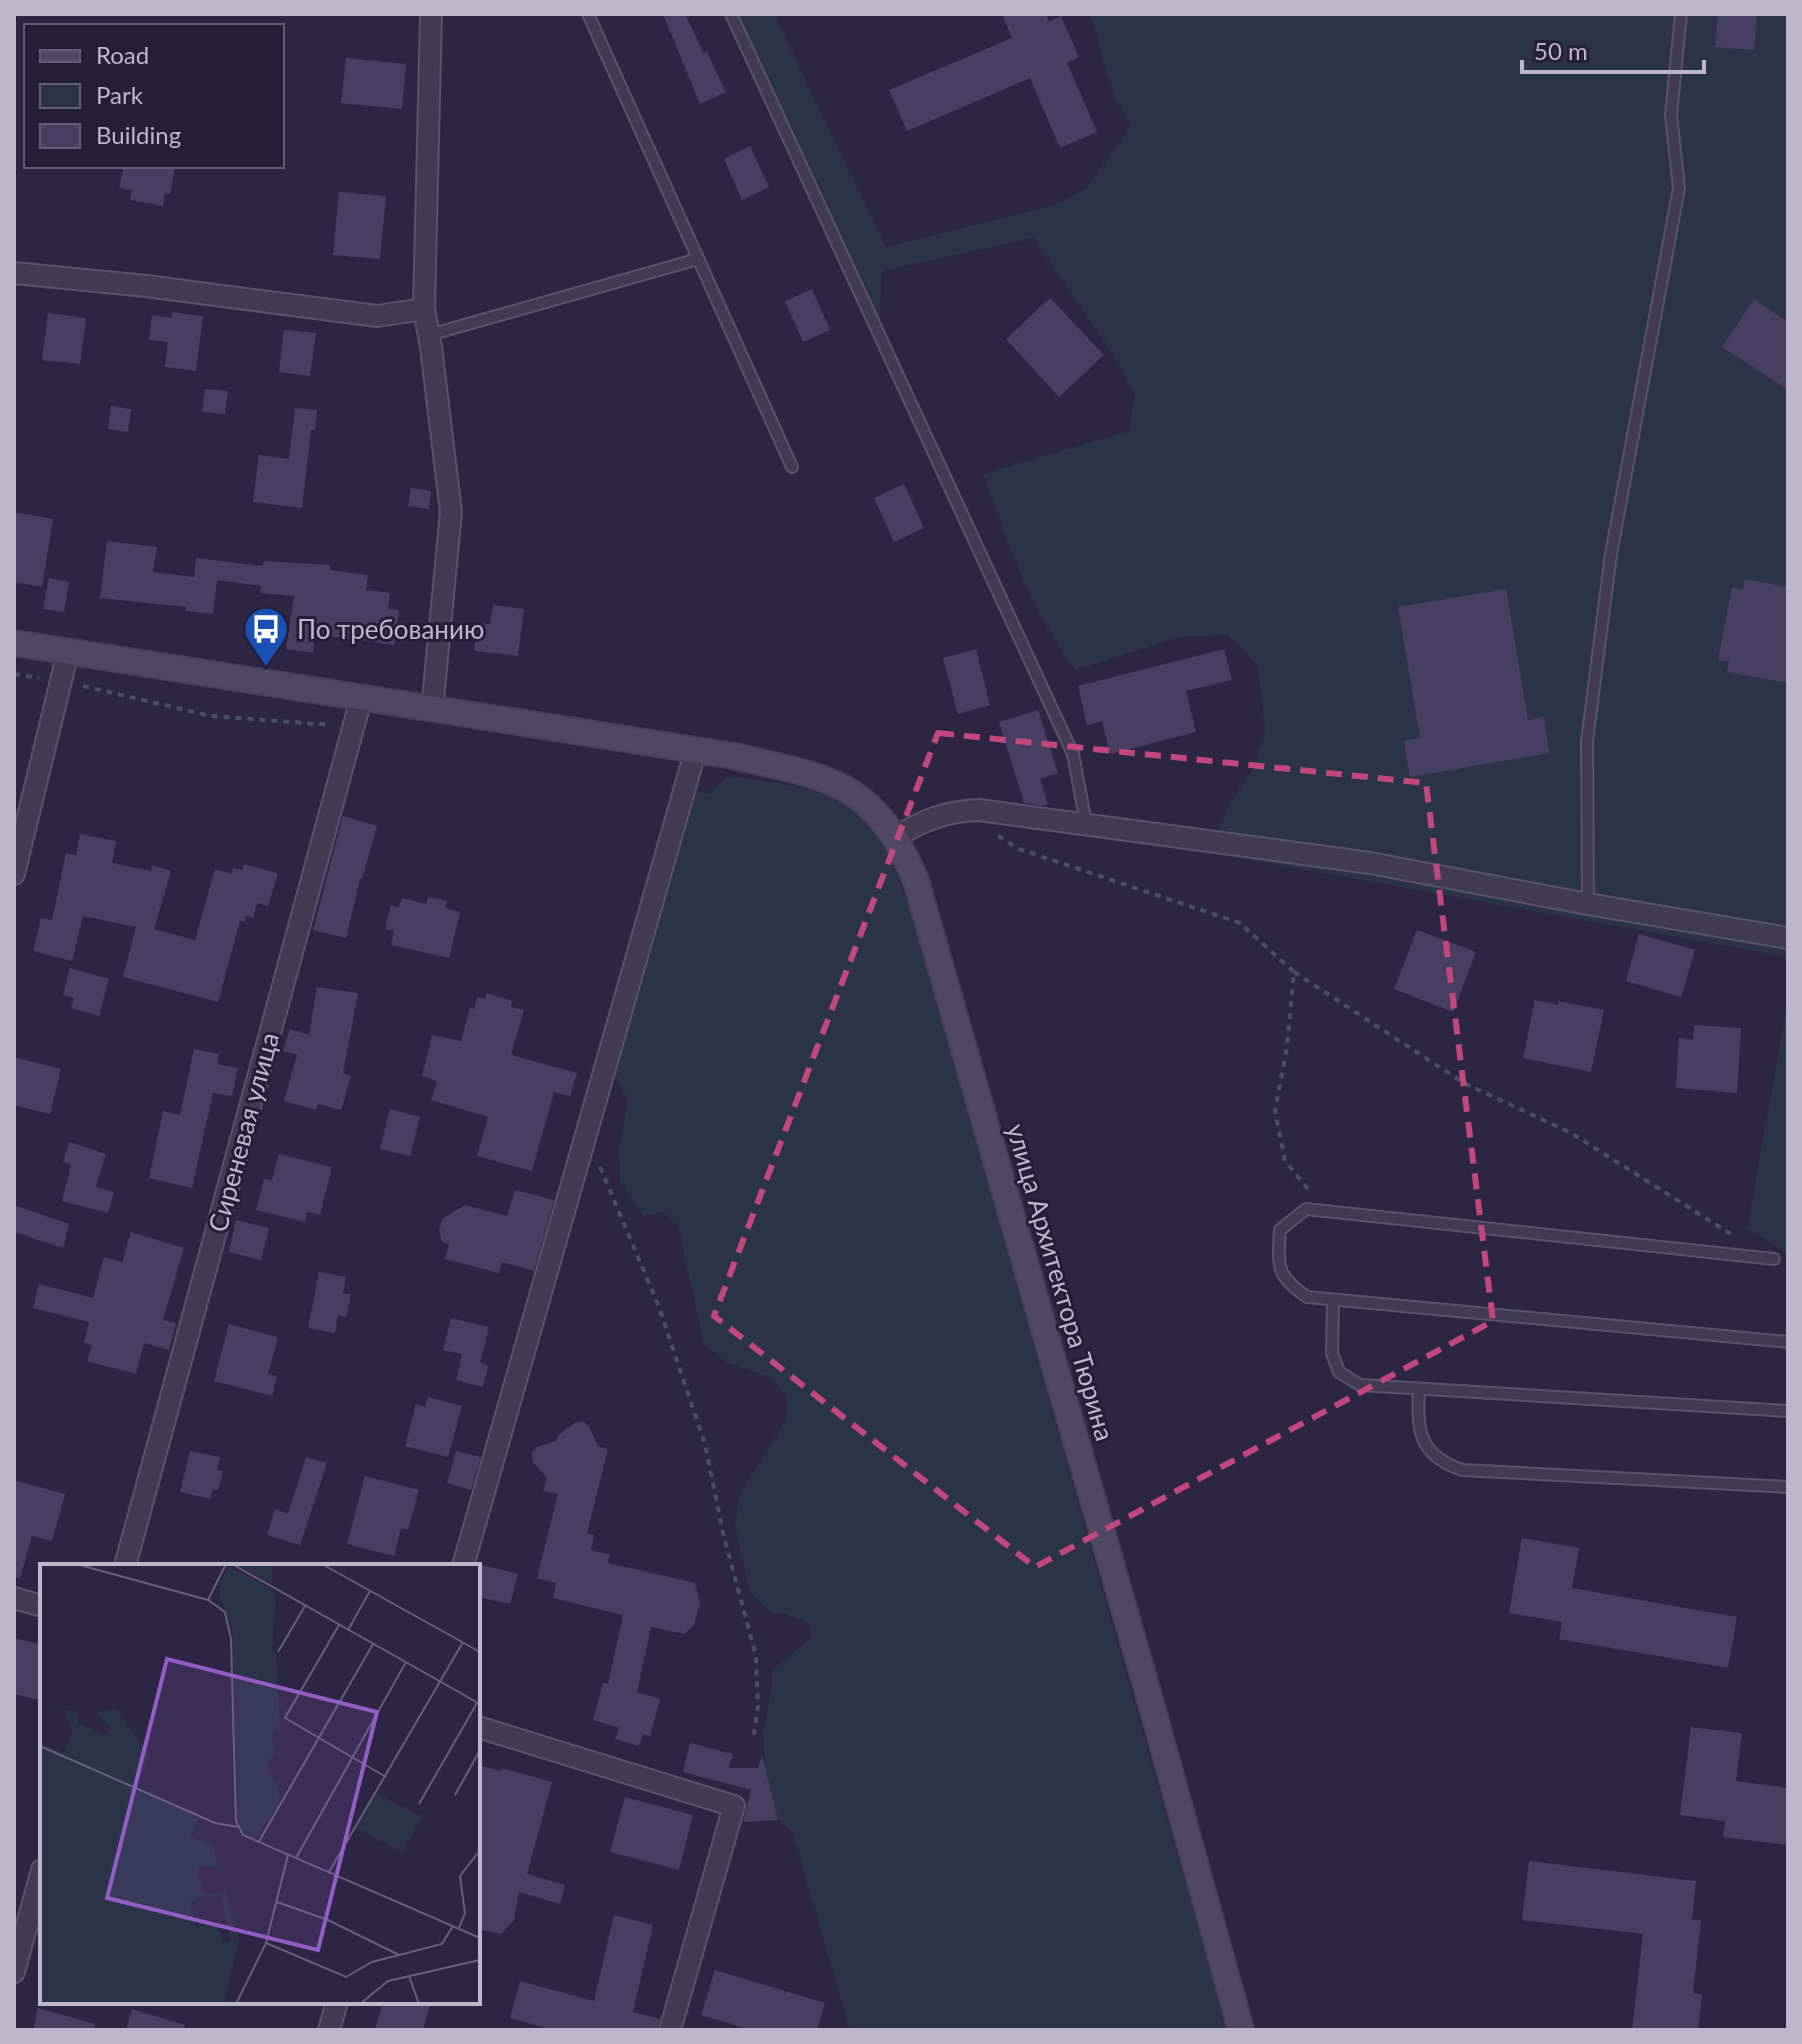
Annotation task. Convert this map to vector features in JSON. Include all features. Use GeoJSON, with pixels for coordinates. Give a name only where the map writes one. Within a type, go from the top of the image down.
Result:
{"type":"FeatureCollection","features":[{"type":"Feature","properties":{"kind":"street"},"geometry":{"type":"LineString","coordinates":[[431,14],[424,309],[451,512],[432,710]]}},
{"type":"Feature","properties":{"kind":"street"},"geometry":{"type":"LineString","coordinates":[[14,273],[146,286],[377,316],[424,309]]}},
{"type":"Feature","properties":{"kind":"street","name":"улица Архитектора Тюрина"},"geometry":{"type":"LineString","coordinates":[[14,643],[696,749],[814,774],[837,784],[868,805],[896,837],[916,881],[1241,2030]]}},
{"type":"Feature","properties":{"kind":"street"},"geometry":{"type":"LineString","coordinates":[[14,874],[68,652]]}},
{"type":"Feature","properties":{"kind":"street","name":"Сиреневая улица"},"geometry":{"type":"LineString","coordinates":[[126,1564],[361,699]]}},
{"type":"Feature","properties":{"kind":"street"},"geometry":{"type":"LineString","coordinates":[[464,1564],[696,749]]}},
{"type":"Feature","properties":{"kind":"street"},"geometry":{"type":"LineString","coordinates":[[896,837],[921,821],[954,811],[979,810],[1370,863],[1788,938]]}},
{"type":"Feature","properties":{"kind":"street"},"geometry":{"type":"LineString","coordinates":[[14,1598],[40,1605]]}},
{"type":"Feature","properties":{"kind":"street"},"geometry":{"type":"LineString","coordinates":[[480,1728],[734,1806],[670,2030]]}},
{"type":"Feature","properties":{"kind":"street"},"geometry":{"type":"LineString","coordinates":[[14,1972],[40,1877]]}},
{"type":"Feature","properties":{"kind":"street"},"geometry":{"type":"LineString","coordinates":[[329,2030],[336,2004]]}},
{"type":"Feature","properties":{"kind":"lane"},"geometry":{"type":"LineString","coordinates":[[588,14],[792,467]]}},
{"type":"Feature","properties":{"kind":"lane"},"geometry":{"type":"LineString","coordinates":[[731,14],[1073,754],[1086,823]]}},
{"type":"Feature","properties":{"kind":"lane"},"geometry":{"type":"LineString","coordinates":[[1588,904],[1587,741],[1611,554],[1679,188],[1671,115],[1681,14]]}},
{"type":"Feature","properties":{"kind":"lane"},"geometry":{"type":"LineString","coordinates":[[429,335],[698,259]]}},
{"type":"Feature","properties":{"kind":"lane"},"geometry":{"type":"LineString","coordinates":[[1774,1259],[1306,1209],[1280,1230],[1278,1266],[1287,1283],[1307,1297],[1788,1342]]}},
{"type":"Feature","properties":{"kind":"lane"},"geometry":{"type":"LineString","coordinates":[[1333,1300],[1332,1353],[1339,1372],[1360,1385],[1788,1411]]}},
{"type":"Feature","properties":{"kind":"lane"},"geometry":{"type":"LineString","coordinates":[[1419,1389],[1418,1424],[1426,1447],[1443,1464],[1462,1470],[1788,1487]]}},
{"type":"Feature","properties":{"kind":"path"},"geometry":{"type":"LineString","coordinates":[[14,674],[61,681],[211,716],[353,727]]}},
{"type":"Feature","properties":{"kind":"path"},"geometry":{"type":"LineString","coordinates":[[993,834],[1019,849],[1240,923],[1294,972],[1464,1083],[1571,1133],[1735,1238]]}},
{"type":"Feature","properties":{"kind":"path"},"geometry":{"type":"LineString","coordinates":[[1294,972],[1287,1047],[1275,1111],[1285,1161],[1309,1190],[1306,1209]]}},
{"type":"Feature","properties":{"kind":"path"},"geometry":{"type":"LineString","coordinates":[[586,1135],[659,1307],[705,1444],[723,1533],[756,1656],[758,1706],[753,1741]]}},
{"type":"Feature","properties":{"kind":"highlighted area"},"geometry":{"type":"Polygon","coordinates":[[[938,733],[1426,783],[1493,1321],[1035,1567],[714,1316],[938,733]]]}},
{"type":"Feature","properties":{"kind":"green space"},"geometry":{"type":"Polygon","coordinates":[[[731,14],[774,14],[886,247],[1055,205],[1087,188],[1131,126],[1113,95],[1093,23],[1087,14],[1788,14],[1788,957],[1208,852],[1230,803],[1255,765],[1265,730],[1258,666],[1228,635],[1180,637],[1075,670],[1033,599],[1011,551],[983,474],[1129,431],[1135,394],[1111,351],[1033,238],[882,271],[879,329],[731,14]]]}},
{"type":"Feature","properties":{"kind":"green space"},"geometry":{"type":"Polygon","coordinates":[[[728,776],[805,788],[842,802],[870,825],[893,865],[910,908],[1227,2030],[850,2030],[792,1832],[778,1820],[765,1768],[763,1732],[772,1672],[812,1636],[807,1622],[781,1613],[771,1613],[750,1592],[735,1527],[739,1496],[786,1420],[787,1397],[771,1377],[728,1363],[704,1344],[678,1225],[664,1212],[643,1216],[620,1181],[619,1147],[628,1101],[614,1072],[697,791],[708,794],[728,776]]]}},
{"type":"Feature","properties":{"kind":"green space"},"geometry":{"type":"Polygon","coordinates":[[[1788,1000],[1788,1253],[1747,1228],[1788,1000]]]}},
{"type":"Feature","properties":{"kind":"building"},"geometry":{"type":"Polygon","coordinates":[[[663,14],[685,14],[726,92],[700,104],[663,14]]]}},
{"type":"Feature","properties":{"kind":"building"},"geometry":{"type":"Polygon","coordinates":[[[1002,14],[1046,14],[1049,22],[1061,16],[1079,57],[1067,63],[1097,132],[1060,148],[1030,78],[907,131],[889,90],[1012,38],[1002,14]]]}},
{"type":"Feature","properties":{"kind":"building"},"geometry":{"type":"Polygon","coordinates":[[[1718,14],[1757,14],[1754,50],[1715,47],[1718,14]]]}},
{"type":"Feature","properties":{"kind":"building"},"geometry":{"type":"Polygon","coordinates":[[[346,58],[406,64],[402,109],[341,103],[346,58]]]}},
{"type":"Feature","properties":{"kind":"building"},"geometry":{"type":"Polygon","coordinates":[[[750,146],[769,187],[742,200],[724,159],[750,146]]]}},
{"type":"Feature","properties":{"kind":"building"},"geometry":{"type":"Polygon","coordinates":[[[124,168],[175,168],[170,194],[165,193],[163,206],[130,200],[132,190],[119,188],[124,168]]]}},
{"type":"Feature","properties":{"kind":"building"},"geometry":{"type":"Polygon","coordinates":[[[339,192],[386,196],[380,259],[333,255],[339,192]]]}},
{"type":"Feature","properties":{"kind":"building"},"geometry":{"type":"Polygon","coordinates":[[[812,289],[830,330],[803,342],[785,301],[812,289]]]}},
{"type":"Feature","properties":{"kind":"building"},"geometry":{"type":"Polygon","coordinates":[[[1050,298],[1104,355],[1059,397],[1006,339],[1050,298]]]}},
{"type":"Feature","properties":{"kind":"building"},"geometry":{"type":"Polygon","coordinates":[[[1754,299],[1788,322],[1788,390],[1722,347],[1754,299]]]}},
{"type":"Feature","properties":{"kind":"building"},"geometry":{"type":"Polygon","coordinates":[[[172,312],[203,316],[196,371],[165,367],[168,342],[149,340],[152,315],[172,318],[172,312]]]}},
{"type":"Feature","properties":{"kind":"building"},"geometry":{"type":"Polygon","coordinates":[[[48,313],[86,318],[80,364],[42,360],[48,313]]]}},
{"type":"Feature","properties":{"kind":"building"},"geometry":{"type":"Polygon","coordinates":[[[284,330],[316,333],[310,376],[279,372],[284,330]]]}},
{"type":"Feature","properties":{"kind":"building"},"geometry":{"type":"Polygon","coordinates":[[[205,389],[228,391],[225,414],[202,412],[205,389]]]}},
{"type":"Feature","properties":{"kind":"building"},"geometry":{"type":"Polygon","coordinates":[[[111,406],[131,409],[128,432],[108,429],[111,406]]]}},
{"type":"Feature","properties":{"kind":"building"},"geometry":{"type":"Polygon","coordinates":[[[295,408],[317,410],[315,430],[311,430],[302,508],[253,502],[259,455],[289,459],[295,408]]]}},
{"type":"Feature","properties":{"kind":"building"},"geometry":{"type":"Polygon","coordinates":[[[904,484],[924,528],[894,542],[874,498],[904,484]]]}},
{"type":"Feature","properties":{"kind":"building"},"geometry":{"type":"Polygon","coordinates":[[[411,488],[431,491],[429,509],[408,506],[411,488]]]}},
{"type":"Feature","properties":{"kind":"building"},"geometry":{"type":"Polygon","coordinates":[[[14,512],[53,519],[42,587],[14,582],[14,512]]]}},
{"type":"Feature","properties":{"kind":"building"},"geometry":{"type":"Polygon","coordinates":[[[107,541],[157,547],[153,572],[194,577],[196,558],[263,566],[264,561],[330,565],[330,570],[368,575],[366,590],[390,593],[388,609],[399,610],[394,645],[315,634],[313,653],[286,649],[294,596],[260,593],[261,586],[217,580],[213,614],[186,611],[186,607],[100,598],[107,541]]]}},
{"type":"Feature","properties":{"kind":"building"},"geometry":{"type":"Polygon","coordinates":[[[49,578],[69,582],[64,612],[43,609],[49,578]]]}},
{"type":"Feature","properties":{"kind":"building"},"geometry":{"type":"Polygon","coordinates":[[[1745,579],[1788,587],[1788,683],[1727,672],[1729,662],[1718,660],[1732,587],[1743,589],[1745,579]]]}},
{"type":"Feature","properties":{"kind":"building"},"geometry":{"type":"Polygon","coordinates":[[[1506,589],[1528,720],[1544,717],[1549,753],[1410,777],[1404,741],[1420,738],[1398,607],[1506,589]]]}},
{"type":"Feature","properties":{"kind":"building"},"geometry":{"type":"Polygon","coordinates":[[[493,605],[524,609],[518,656],[474,651],[477,623],[490,624],[493,605]]]}},
{"type":"Feature","properties":{"kind":"building"},"geometry":{"type":"Polygon","coordinates":[[[976,649],[990,705],[958,714],[943,658],[976,649]]]}},
{"type":"Feature","properties":{"kind":"building"},"geometry":{"type":"Polygon","coordinates":[[[1224,649],[1232,680],[1186,691],[1196,732],[1110,754],[1102,721],[1087,725],[1078,686],[1224,649]]]}},
{"type":"Feature","properties":{"kind":"building"},"geometry":{"type":"Polygon","coordinates":[[[1038,710],[1058,773],[1040,779],[1048,804],[1043,806],[1024,803],[999,722],[1038,710]]]}},
{"type":"Feature","properties":{"kind":"building"},"geometry":{"type":"Polygon","coordinates":[[[343,816],[377,826],[346,938],[313,930],[343,816]]]}},
{"type":"Feature","properties":{"kind":"building"},"geometry":{"type":"Polygon","coordinates":[[[80,834],[116,841],[112,863],[151,871],[152,865],[171,871],[154,929],[195,940],[215,869],[232,874],[233,868],[242,870],[244,864],[278,873],[268,906],[257,903],[253,918],[246,916],[245,922],[240,921],[218,1002],[123,977],[136,927],[83,916],[72,961],[33,951],[41,918],[52,920],[66,853],[76,855],[80,834]]]}},
{"type":"Feature","properties":{"kind":"building"},"geometry":{"type":"Polygon","coordinates":[[[428,897],[447,901],[445,908],[460,912],[449,958],[391,945],[394,931],[385,929],[391,905],[399,907],[402,898],[426,904],[428,897]]]}},
{"type":"Feature","properties":{"kind":"building"},"geometry":{"type":"Polygon","coordinates":[[[1417,930],[1476,952],[1453,1012],[1394,989],[1417,930]]]}},
{"type":"Feature","properties":{"kind":"building"},"geometry":{"type":"Polygon","coordinates":[[[1639,934],[1695,950],[1681,997],[1626,981],[1639,934]]]}},
{"type":"Feature","properties":{"kind":"building"},"geometry":{"type":"Polygon","coordinates":[[[70,968],[109,979],[99,1016],[71,1008],[74,998],[63,995],[70,968]]]}},
{"type":"Feature","properties":{"kind":"building"},"geometry":{"type":"Polygon","coordinates":[[[317,987],[358,993],[343,1073],[351,1076],[341,1110],[318,1104],[316,1110],[284,1101],[297,1055],[283,1051],[290,1029],[309,1035],[317,987]]]}},
{"type":"Feature","properties":{"kind":"building"},"geometry":{"type":"Polygon","coordinates":[[[487,993],[512,1001],[511,1007],[524,1010],[511,1055],[577,1073],[570,1096],[554,1092],[532,1171],[477,1156],[488,1117],[431,1100],[437,1081],[422,1076],[432,1035],[461,1041],[470,1008],[474,1009],[477,997],[485,999],[487,993]]]}},
{"type":"Feature","properties":{"kind":"building"},"geometry":{"type":"Polygon","coordinates":[[[1535,1000],[1604,1010],[1591,1072],[1523,1058],[1535,1000]]]}},
{"type":"Feature","properties":{"kind":"building"},"geometry":{"type":"Polygon","coordinates":[[[1694,1025],[1741,1028],[1737,1093],[1676,1088],[1679,1038],[1693,1040],[1694,1025]]]}},
{"type":"Feature","properties":{"kind":"building"},"geometry":{"type":"Polygon","coordinates":[[[194,1049],[219,1054],[217,1064],[238,1068],[232,1096],[213,1093],[192,1188],[149,1178],[163,1111],[180,1115],[194,1049]]]}},
{"type":"Feature","properties":{"kind":"building"},"geometry":{"type":"Polygon","coordinates":[[[14,1057],[61,1069],[50,1114],[14,1105],[14,1057]]]}},
{"type":"Feature","properties":{"kind":"building"},"geometry":{"type":"Polygon","coordinates":[[[390,1109],[420,1117],[410,1156],[380,1149],[390,1109]]]}},
{"type":"Feature","properties":{"kind":"building"},"geometry":{"type":"Polygon","coordinates":[[[69,1142],[106,1154],[96,1187],[114,1192],[108,1213],[62,1201],[71,1165],[63,1162],[69,1142]]]}},
{"type":"Feature","properties":{"kind":"building"},"geometry":{"type":"Polygon","coordinates":[[[279,1154],[332,1167],[320,1215],[307,1212],[305,1222],[256,1210],[264,1179],[272,1180],[279,1154]]]}},
{"type":"Feature","properties":{"kind":"building"},"geometry":{"type":"Polygon","coordinates":[[[515,1190],[554,1200],[534,1271],[502,1262],[499,1273],[445,1259],[449,1244],[442,1242],[439,1231],[442,1219],[465,1205],[507,1216],[515,1190]]]}},
{"type":"Feature","properties":{"kind":"building"},"geometry":{"type":"Polygon","coordinates":[[[14,1205],[69,1224],[63,1248],[14,1232],[14,1205]]]}},
{"type":"Feature","properties":{"kind":"building"},"geometry":{"type":"Polygon","coordinates":[[[236,1220],[269,1228],[261,1260],[229,1252],[236,1220]]]}},
{"type":"Feature","properties":{"kind":"building"},"geometry":{"type":"Polygon","coordinates":[[[131,1232],[184,1248],[163,1320],[176,1323],[169,1350],[144,1343],[136,1374],[87,1361],[92,1345],[84,1343],[89,1322],[33,1308],[39,1284],[93,1298],[104,1257],[122,1262],[131,1232]]]}},
{"type":"Feature","properties":{"kind":"building"},"geometry":{"type":"Polygon","coordinates":[[[319,1272],[346,1277],[343,1293],[351,1294],[346,1317],[338,1315],[335,1333],[308,1328],[319,1272]]]}},
{"type":"Feature","properties":{"kind":"building"},"geometry":{"type":"Polygon","coordinates":[[[451,1318],[489,1327],[480,1363],[488,1366],[483,1387],[456,1380],[462,1354],[443,1350],[451,1318]]]}},
{"type":"Feature","properties":{"kind":"building"},"geometry":{"type":"Polygon","coordinates":[[[229,1324],[278,1337],[268,1374],[277,1376],[272,1396],[214,1381],[229,1324]]]}},
{"type":"Feature","properties":{"kind":"building"},"geometry":{"type":"Polygon","coordinates":[[[428,1397],[462,1406],[448,1457],[405,1446],[416,1404],[425,1407],[428,1397]]]}},
{"type":"Feature","properties":{"kind":"building"},"geometry":{"type":"Polygon","coordinates":[[[583,1421],[589,1426],[598,1446],[608,1449],[587,1533],[594,1535],[591,1550],[610,1555],[608,1563],[695,1583],[700,1602],[694,1625],[684,1634],[651,1627],[637,1692],[660,1699],[650,1736],[643,1734],[639,1746],[615,1739],[619,1728],[593,1720],[603,1683],[608,1684],[623,1615],[553,1598],[556,1583],[537,1578],[558,1494],[543,1491],[547,1478],[533,1462],[532,1453],[537,1447],[556,1441],[558,1435],[583,1421]]]}},
{"type":"Feature","properties":{"kind":"building"},"geometry":{"type":"Polygon","coordinates":[[[190,1451],[220,1457],[217,1470],[223,1471],[218,1490],[213,1489],[210,1499],[180,1492],[190,1451]]]}},
{"type":"Feature","properties":{"kind":"building"},"geometry":{"type":"Polygon","coordinates":[[[456,1451],[481,1457],[471,1490],[447,1483],[456,1451]]]}},
{"type":"Feature","properties":{"kind":"building"},"geometry":{"type":"Polygon","coordinates":[[[306,1457],[327,1463],[300,1545],[267,1535],[275,1509],[288,1514],[306,1457]]]}},
{"type":"Feature","properties":{"kind":"building"},"geometry":{"type":"Polygon","coordinates":[[[365,1476],[419,1490],[408,1530],[401,1528],[394,1556],[347,1544],[365,1476]]]}},
{"type":"Feature","properties":{"kind":"building"},"geometry":{"type":"Polygon","coordinates":[[[14,1480],[65,1494],[52,1541],[32,1536],[20,1578],[14,1577],[14,1480]]]}},
{"type":"Feature","properties":{"kind":"building"},"geometry":{"type":"Polygon","coordinates":[[[1522,1538],[1579,1548],[1572,1588],[1737,1617],[1728,1668],[1559,1639],[1562,1622],[1509,1613],[1522,1538]]]}},
{"type":"Feature","properties":{"kind":"building"},"geometry":{"type":"Polygon","coordinates":[[[480,1564],[518,1574],[510,1604],[480,1597],[480,1564]]]}},
{"type":"Feature","properties":{"kind":"building"},"geometry":{"type":"Polygon","coordinates":[[[14,1638],[40,1644],[40,1692],[38,1700],[14,1694],[14,1638]]]}},
{"type":"Feature","properties":{"kind":"building"},"geometry":{"type":"Polygon","coordinates":[[[1691,1727],[1742,1733],[1736,1781],[1788,1788],[1788,1845],[1723,1837],[1725,1821],[1680,1815],[1691,1727]]]}},
{"type":"Feature","properties":{"kind":"building"},"geometry":{"type":"Polygon","coordinates":[[[690,1743],[733,1754],[729,1768],[758,1768],[762,1755],[778,1820],[743,1822],[751,1790],[683,1772],[690,1743]]]}},
{"type":"Feature","properties":{"kind":"building"},"geometry":{"type":"Polygon","coordinates":[[[480,1766],[501,1771],[502,1768],[552,1782],[527,1874],[565,1885],[560,1904],[519,1892],[514,1920],[501,1934],[480,1929],[480,1766]]]}},
{"type":"Feature","properties":{"kind":"building"},"geometry":{"type":"Polygon","coordinates":[[[625,1797],[693,1815],[679,1870],[610,1852],[625,1797]]]}},
{"type":"Feature","properties":{"kind":"building"},"geometry":{"type":"Polygon","coordinates":[[[1529,1861],[1696,1881],[1692,1920],[1701,1920],[1693,1993],[1702,1995],[1698,2030],[1632,2030],[1643,1934],[1522,1920],[1529,1861]]]}},
{"type":"Feature","properties":{"kind":"building"},"geometry":{"type":"Polygon","coordinates":[[[614,1915],[653,1925],[633,2012],[660,2019],[657,2030],[553,2030],[510,2018],[520,1981],[594,2001],[614,1915]]]}},
{"type":"Feature","properties":{"kind":"building"},"geometry":{"type":"Polygon","coordinates":[[[715,1970],[825,2003],[817,2030],[751,2030],[701,2015],[715,1970]]]}},
{"type":"Feature","properties":{"kind":"building"},"geometry":{"type":"Polygon","coordinates":[[[382,2004],[430,2004],[423,2030],[375,2030],[382,2004]]]}},
{"type":"Feature","properties":{"kind":"building"},"geometry":{"type":"Polygon","coordinates":[[[38,2008],[95,2024],[94,2030],[33,2030],[38,2008]]]}},
{"type":"Feature","properties":{"kind":"building"},"geometry":{"type":"Polygon","coordinates":[[[132,2009],[185,2025],[184,2030],[126,2030],[132,2009]]]}},
{"type":"Feature","properties":{"kind":"place","name":"По требованию"},"geometry":{"type":"Point","coordinates":[266,668]}}]}
